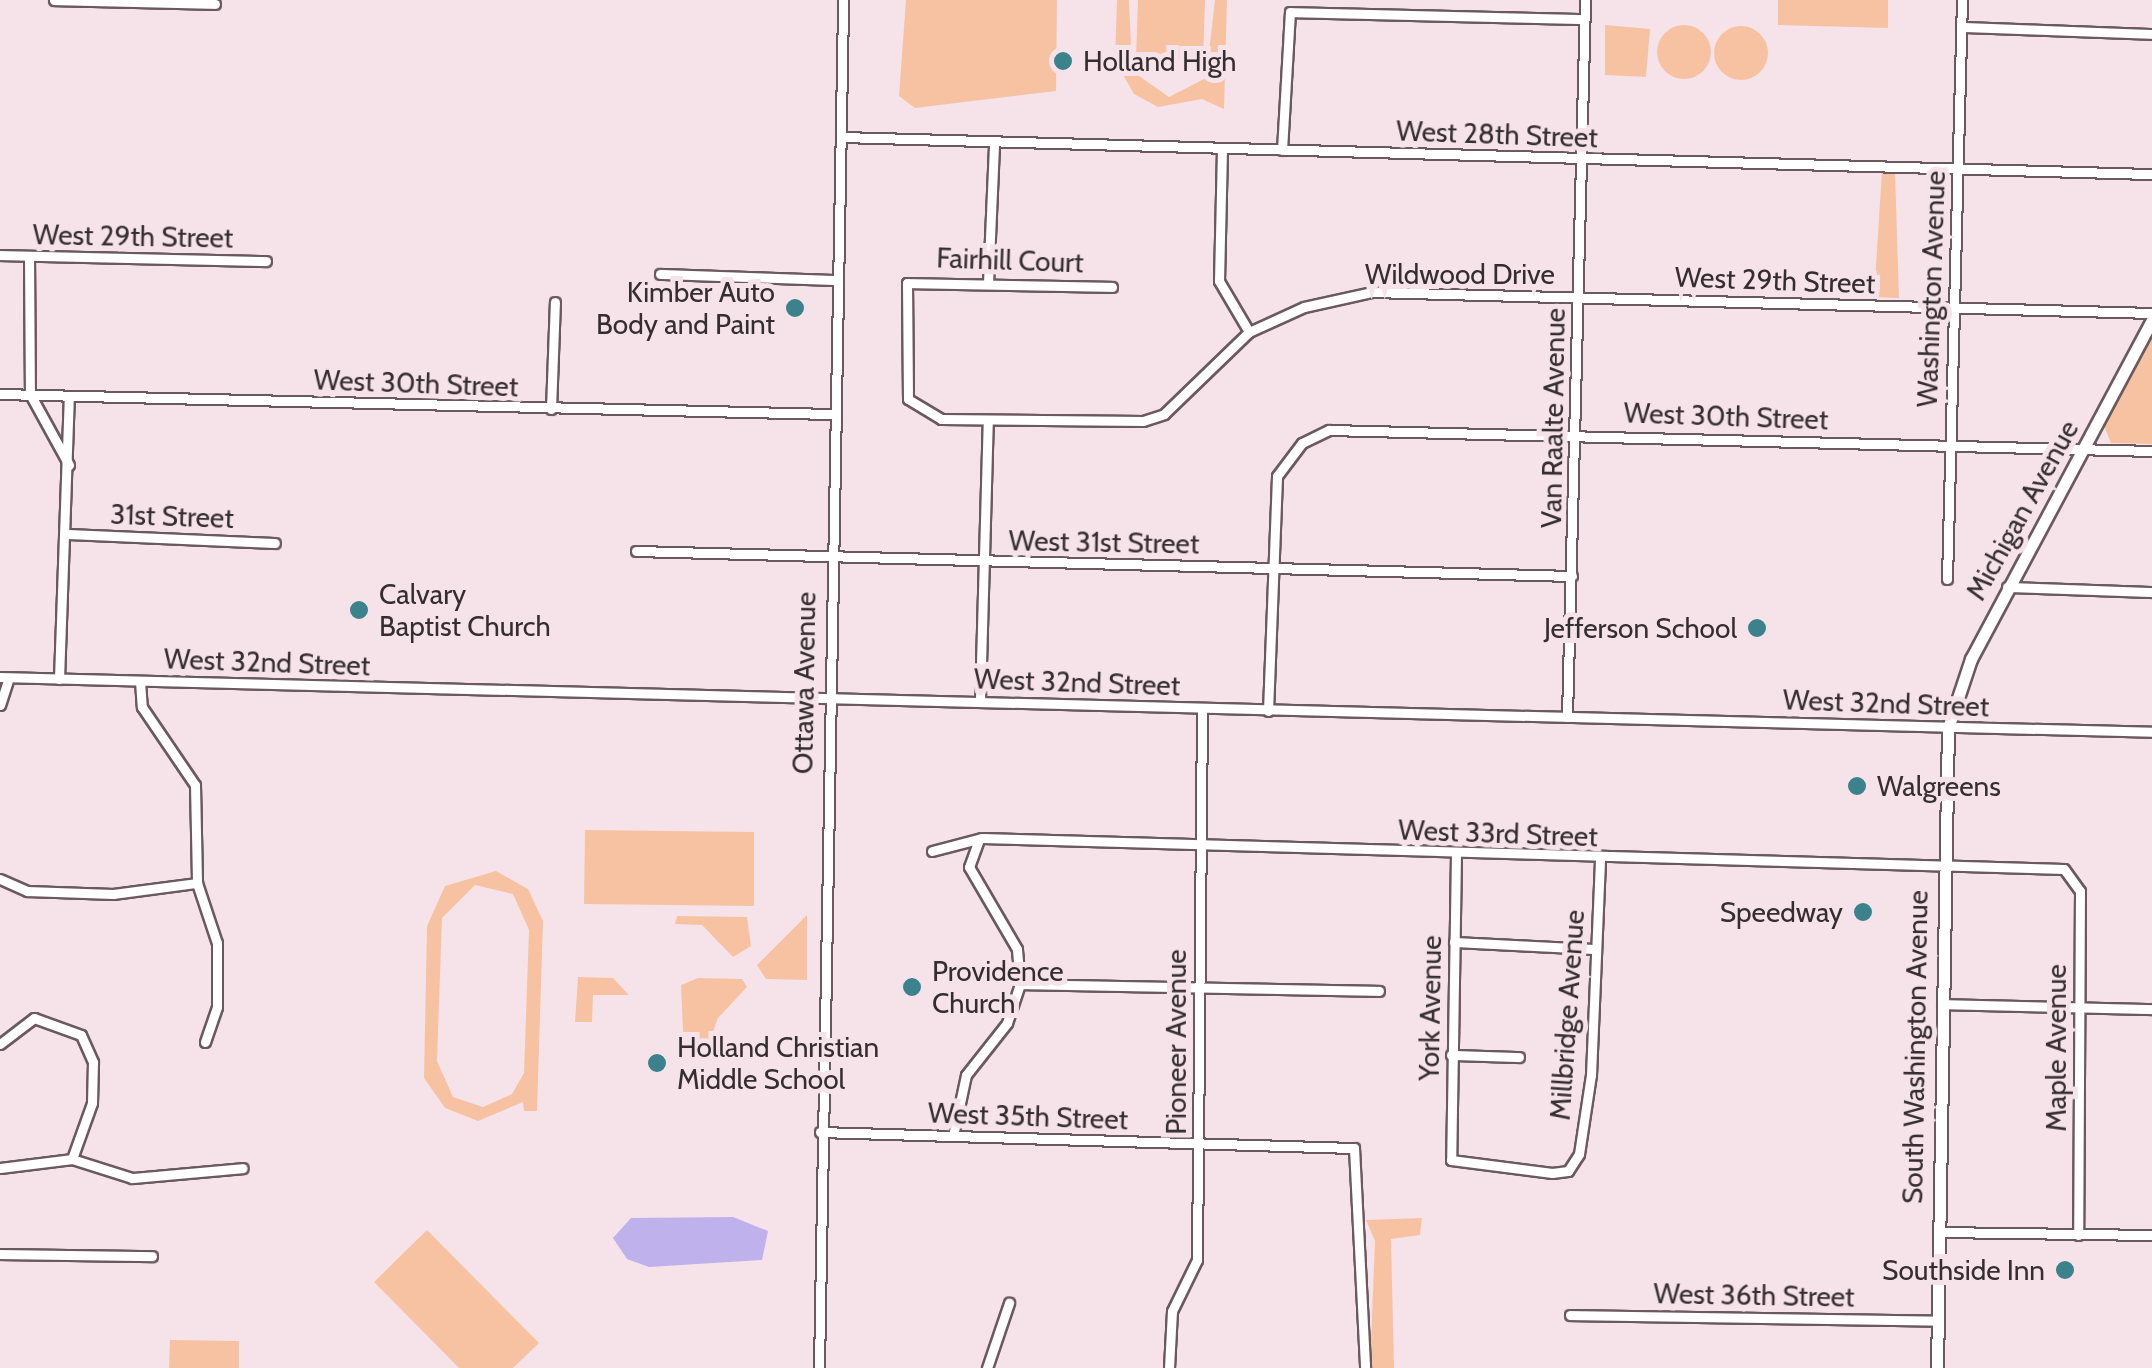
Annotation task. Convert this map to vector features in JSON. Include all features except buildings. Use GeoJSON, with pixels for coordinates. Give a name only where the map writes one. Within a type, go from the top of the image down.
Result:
{"type":"FeatureCollection","features":[{"type":"Feature","properties":{"kind":"main road","name":"Michigan Avenue"},"geometry":{"type":"LineString","coordinates":[[1948,728],[2007,588],[2152,317]]}},
{"type":"Feature","properties":{"kind":"main road","name":"South Washington Avenue"},"geometry":{"type":"LineString","coordinates":[[1938,1368],[1942,866],[1948,728]]}},
{"type":"Feature","properties":{"kind":"street"},"geometry":{"type":"LineString","coordinates":[[54,0],[215,4]]}},
{"type":"Feature","properties":{"kind":"street","name":"Ottawa Avenue"},"geometry":{"type":"LineString","coordinates":[[819,1368],[825,696],[844,0]]}},
{"type":"Feature","properties":{"kind":"street","name":"Van Raalte Avenue"},"geometry":{"type":"LineString","coordinates":[[1567,717],[1585,0]]}},
{"type":"Feature","properties":{"kind":"street","name":"Washington Avenue"},"geometry":{"type":"LineString","coordinates":[[1947,579],[1962,0]]}},
{"type":"Feature","properties":{"kind":"street"},"geometry":{"type":"LineString","coordinates":[[1282,150],[1290,12],[1584,20]]}},
{"type":"Feature","properties":{"kind":"street"},"geometry":{"type":"LineString","coordinates":[[1962,27],[2152,34]]}},
{"type":"Feature","properties":{"kind":"street","name":"West 28th Street"},"geometry":{"type":"LineString","coordinates":[[841,138],[2152,174]]}},
{"type":"Feature","properties":{"kind":"street"},"geometry":{"type":"LineString","coordinates":[[988,284],[994,143]]}},
{"type":"Feature","properties":{"kind":"street"},"geometry":{"type":"LineString","coordinates":[[1222,149],[1219,281],[1249,332]]}},
{"type":"Feature","properties":{"kind":"street","name":"West 29th Street"},"geometry":{"type":"LineString","coordinates":[[0,255],[266,261]]}},
{"type":"Feature","properties":{"kind":"street"},"geometry":{"type":"LineString","coordinates":[[29,256],[30,394],[70,467]]}},
{"type":"Feature","properties":{"kind":"street"},"geometry":{"type":"LineString","coordinates":[[660,274],[836,280]]}},
{"type":"Feature","properties":{"kind":"street","name":"Fairhill Court"},"geometry":{"type":"LineString","coordinates":[[907,283],[1112,287]]}},
{"type":"Feature","properties":{"kind":"street","name":"Wildwood Drive"},"geometry":{"type":"LineString","coordinates":[[907,283],[912,405],[988,422],[1123,425],[1164,414],[1249,332],[1304,306],[1372,292],[1578,296]]}},
{"type":"Feature","properties":{"kind":"street","name":"West 29th Street"},"geometry":{"type":"LineString","coordinates":[[1578,296],[2152,317]]}},
{"type":"Feature","properties":{"kind":"street"},"geometry":{"type":"LineString","coordinates":[[551,409],[555,302]]}},
{"type":"Feature","properties":{"kind":"street","name":"West 30th Street"},"geometry":{"type":"LineString","coordinates":[[0,394],[832,414]]}},
{"type":"Feature","properties":{"kind":"street"},"geometry":{"type":"LineString","coordinates":[[59,678],[70,467],[69,396]]}},
{"type":"Feature","properties":{"kind":"street"},"geometry":{"type":"LineString","coordinates":[[980,700],[988,422]]}},
{"type":"Feature","properties":{"kind":"street","name":"West 30th Street"},"geometry":{"type":"LineString","coordinates":[[1272,568],[1277,476],[1302,443],[1329,430],[2152,451]]}},
{"type":"Feature","properties":{"kind":"street","name":"31st Street"},"geometry":{"type":"LineString","coordinates":[[67,534],[275,543]]}},
{"type":"Feature","properties":{"kind":"street","name":"West 31st Street"},"geometry":{"type":"LineString","coordinates":[[636,551],[1572,576]]}},
{"type":"Feature","properties":{"kind":"street"},"geometry":{"type":"LineString","coordinates":[[1268,710],[1272,568]]}},
{"type":"Feature","properties":{"kind":"street"},"geometry":{"type":"LineString","coordinates":[[2007,588],[2152,592]]}},
{"type":"Feature","properties":{"kind":"street"},"geometry":{"type":"LineString","coordinates":[[0,706],[4,678]]}},
{"type":"Feature","properties":{"kind":"street","name":"West 32nd Street"},"geometry":{"type":"LineString","coordinates":[[4,678],[2152,732]]}},
{"type":"Feature","properties":{"kind":"street"},"geometry":{"type":"LineString","coordinates":[[140,681],[142,707],[195,785],[197,883],[217,944],[216,1007],[205,1042]]}},
{"type":"Feature","properties":{"kind":"street","name":"Pioneer Avenue"},"geometry":{"type":"LineString","coordinates":[[1169,1368],[1172,1311],[1198,1260],[1202,709]]}},
{"type":"Feature","properties":{"kind":"street"},"geometry":{"type":"LineString","coordinates":[[954,1136],[966,1076],[1008,1023],[1020,984],[1017,949],[969,866],[982,838]]}},
{"type":"Feature","properties":{"kind":"street","name":"West 33rd Street"},"geometry":{"type":"LineString","coordinates":[[932,850],[982,838],[2064,869]]}},
{"type":"Feature","properties":{"kind":"street","name":"York Avenue"},"geometry":{"type":"LineString","coordinates":[[1452,1163],[1456,854]]}},
{"type":"Feature","properties":{"kind":"street","name":"Millbridge Avenue"},"geometry":{"type":"LineString","coordinates":[[1452,1163],[1568,1171],[1591,1075],[1600,858]]}},
{"type":"Feature","properties":{"kind":"street","name":"Maple Avenue"},"geometry":{"type":"LineString","coordinates":[[2064,869],[2080,891],[2078,1234]]}},
{"type":"Feature","properties":{"kind":"street"},"geometry":{"type":"LineString","coordinates":[[0,879],[27,891],[114,894],[197,883]]}},
{"type":"Feature","properties":{"kind":"street"},"geometry":{"type":"LineString","coordinates":[[1454,942],[1594,949]]}},
{"type":"Feature","properties":{"kind":"street"},"geometry":{"type":"LineString","coordinates":[[1020,984],[1378,991]]}},
{"type":"Feature","properties":{"kind":"street"},"geometry":{"type":"LineString","coordinates":[[1942,1004],[2152,1009]]}},
{"type":"Feature","properties":{"kind":"street"},"geometry":{"type":"LineString","coordinates":[[0,1044],[34,1018],[80,1035],[94,1082],[72,1159]]}},
{"type":"Feature","properties":{"kind":"street"},"geometry":{"type":"LineString","coordinates":[[1451,1056],[1520,1057]]}},
{"type":"Feature","properties":{"kind":"street","name":"West 35th Street"},"geometry":{"type":"LineString","coordinates":[[820,1132],[1354,1148],[1365,1368]]}},
{"type":"Feature","properties":{"kind":"street"},"geometry":{"type":"LineString","coordinates":[[0,1168],[72,1159],[132,1178],[243,1168]]}},
{"type":"Feature","properties":{"kind":"street"},"geometry":{"type":"LineString","coordinates":[[1938,1232],[2152,1235]]}},
{"type":"Feature","properties":{"kind":"street"},"geometry":{"type":"LineString","coordinates":[[0,1254],[152,1256]]}},
{"type":"Feature","properties":{"kind":"street"},"geometry":{"type":"LineString","coordinates":[[987,1368],[1008,1303]]}},
{"type":"Feature","properties":{"kind":"street","name":"West 36th Street"},"geometry":{"type":"LineString","coordinates":[[1570,1315],[1938,1321]]}},
{"type":"Feature","properties":{"kind":"shaded area"},"geometry":{"type":"Polygon","coordinates":[[[906,0],[1057,0],[1056,91],[915,108],[899,96],[906,0]]]}},
{"type":"Feature","properties":{"kind":"shaded area"},"geometry":{"type":"Polygon","coordinates":[[[1117,0],[1129,0],[1132,71],[1169,97],[1206,78],[1215,0],[1227,0],[1224,109],[1202,99],[1158,107],[1134,94],[1115,61],[1117,0]]]}},
{"type":"Feature","properties":{"kind":"shaded area"},"geometry":{"type":"Polygon","coordinates":[[[1138,0],[1205,0],[1203,61],[1136,59],[1138,0]]]}},
{"type":"Feature","properties":{"kind":"shaded area"},"geometry":{"type":"Polygon","coordinates":[[[1778,0],[1888,0],[1888,28],[1778,25],[1778,0]]]}},
{"type":"Feature","properties":{"kind":"shaded area"},"geometry":{"type":"Polygon","coordinates":[[[1605,25],[1650,29],[1646,77],[1605,75],[1605,25]]]}},
{"type":"Feature","properties":{"kind":"shaded area"},"geometry":{"type":"Polygon","coordinates":[[[1684,25],[1703,33],[1711,52],[1703,71],[1684,79],[1665,71],[1657,52],[1665,33],[1684,25]]]}},
{"type":"Feature","properties":{"kind":"shaded area"},"geometry":{"type":"Polygon","coordinates":[[[1741,26],[1760,34],[1768,53],[1760,72],[1741,80],[1722,72],[1714,53],[1722,34],[1741,26]]]}},
{"type":"Feature","properties":{"kind":"shaded area"},"geometry":{"type":"Polygon","coordinates":[[[1882,171],[1895,172],[1899,298],[1874,297],[1882,171]]]}},
{"type":"Feature","properties":{"kind":"shaded area"},"geometry":{"type":"Polygon","coordinates":[[[2152,338],[2152,444],[2111,443],[2104,426],[2152,338]]]}},
{"type":"Feature","properties":{"kind":"shaded area"},"geometry":{"type":"Polygon","coordinates":[[[585,830],[754,832],[754,906],[584,904],[585,830]]]}},
{"type":"Feature","properties":{"kind":"shaded area"},"geometry":{"type":"Polygon","coordinates":[[[496,871],[528,889],[543,921],[537,1111],[524,1111],[523,1102],[478,1121],[445,1108],[424,1078],[427,926],[445,886],[496,871]],[[475,885],[442,918],[437,1061],[453,1097],[483,1107],[512,1094],[524,1073],[529,930],[513,894],[475,885]]]}},
{"type":"Feature","properties":{"kind":"shaded area"},"geometry":{"type":"Polygon","coordinates":[[[807,915],[807,980],[766,979],[757,965],[807,915]]]}},
{"type":"Feature","properties":{"kind":"shaded area"},"geometry":{"type":"Polygon","coordinates":[[[677,916],[747,917],[751,946],[733,957],[702,925],[675,924],[677,916]]]}},
{"type":"Feature","properties":{"kind":"shaded area"},"geometry":{"type":"Polygon","coordinates":[[[578,977],[613,978],[629,995],[593,995],[592,1022],[575,1022],[578,977]]]}},
{"type":"Feature","properties":{"kind":"shaded area"},"geometry":{"type":"Polygon","coordinates":[[[698,978],[742,979],[747,987],[718,1018],[706,1050],[684,1053],[681,985],[698,978]]]}},
{"type":"Feature","properties":{"kind":"shaded area"},"geometry":{"type":"Polygon","coordinates":[[[733,1217],[768,1231],[762,1260],[649,1267],[627,1259],[613,1238],[631,1218],[733,1217]]]}},
{"type":"Feature","properties":{"kind":"shaded area"},"geometry":{"type":"Polygon","coordinates":[[[1422,1218],[1420,1235],[1391,1239],[1394,1368],[1370,1368],[1375,1241],[1366,1220],[1422,1218]]]}},
{"type":"Feature","properties":{"kind":"shaded area"},"geometry":{"type":"Polygon","coordinates":[[[427,1230],[539,1343],[513,1368],[459,1368],[374,1282],[427,1230]]]}},
{"type":"Feature","properties":{"kind":"shaded area"},"geometry":{"type":"Polygon","coordinates":[[[170,1340],[239,1341],[239,1368],[169,1368],[170,1340]]]}},
{"type":"Feature","properties":{"kind":"place","name":"Holland High"},"geometry":{"type":"Point","coordinates":[1063,61]}},
{"type":"Feature","properties":{"kind":"place","name":"Kimber Auto Body and Paint"},"geometry":{"type":"Point","coordinates":[795,308]}},
{"type":"Feature","properties":{"kind":"place","name":"Calvary Baptist Church"},"geometry":{"type":"Point","coordinates":[359,610]}},
{"type":"Feature","properties":{"kind":"place","name":"Jefferson School"},"geometry":{"type":"Point","coordinates":[1757,628]}},
{"type":"Feature","properties":{"kind":"place","name":"Walgreens"},"geometry":{"type":"Point","coordinates":[1857,786]}},
{"type":"Feature","properties":{"kind":"place","name":"Speedway"},"geometry":{"type":"Point","coordinates":[1863,912]}},
{"type":"Feature","properties":{"kind":"place","name":"Providence Church"},"geometry":{"type":"Point","coordinates":[912,987]}},
{"type":"Feature","properties":{"kind":"place","name":"Holland Christian Middle School"},"geometry":{"type":"Point","coordinates":[657,1063]}},
{"type":"Feature","properties":{"kind":"place","name":"Southside Inn"},"geometry":{"type":"Point","coordinates":[2065,1270]}}]}
